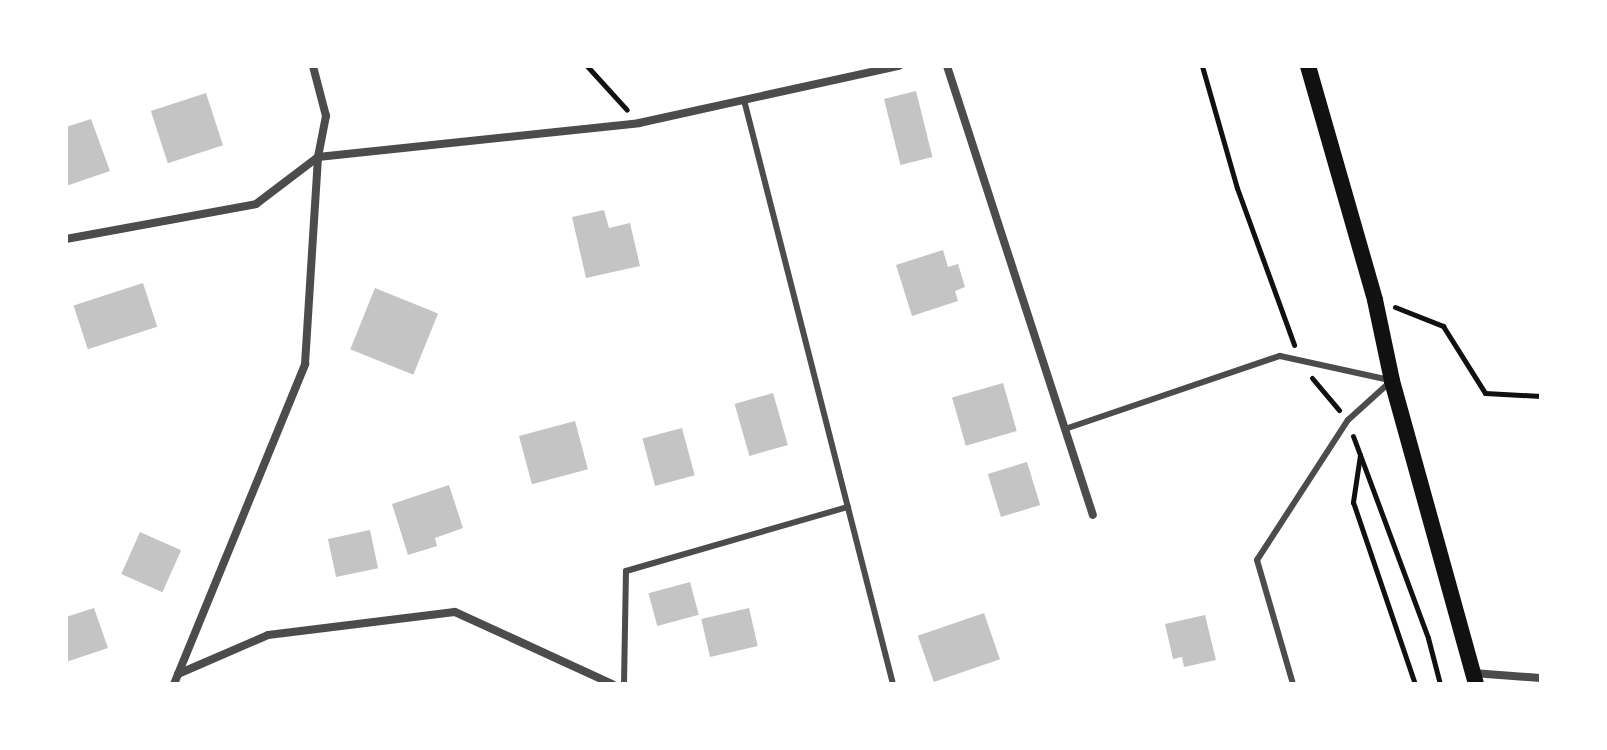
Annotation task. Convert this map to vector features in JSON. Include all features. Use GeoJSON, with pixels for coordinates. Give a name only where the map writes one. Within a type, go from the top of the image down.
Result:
{"type":"FeatureCollection","features":[{"type":"Feature","properties":{"kind":"main road"},"geometry":{"type":"LineString","coordinates":[[1308,66],[1375,300],[1392,381],[1474,679]]}},
{"type":"Feature","properties":{"kind":"street"},"geometry":{"type":"LineString","coordinates":[[174,684],[305,364],[318,157],[326,116],[313,66]]}},
{"type":"Feature","properties":{"kind":"street"},"geometry":{"type":"LineString","coordinates":[[66,239],[256,204],[318,157],[639,123],[899,66]]}},
{"type":"Feature","properties":{"kind":"street"},"geometry":{"type":"LineString","coordinates":[[947,66],[1093,515]]}},
{"type":"Feature","properties":{"kind":"street"},"geometry":{"type":"LineString","coordinates":[[178,674],[268,635],[455,612],[612,684]]}},
{"type":"Feature","properties":{"kind":"street"},"geometry":{"type":"LineString","coordinates":[[1474,679],[1541,678]]}},
{"type":"Feature","properties":{"kind":"lane"},"geometry":{"type":"LineString","coordinates":[[744,100],[893,684]]}},
{"type":"Feature","properties":{"kind":"lane"},"geometry":{"type":"LineString","coordinates":[[1065,429],[1280,356],[1392,381]]}},
{"type":"Feature","properties":{"kind":"lane"},"geometry":{"type":"LineString","coordinates":[[1293,684],[1257,560],[1348,420],[1392,381]]}},
{"type":"Feature","properties":{"kind":"lane"},"geometry":{"type":"LineString","coordinates":[[624,684],[626,571],[848,507]]}},
{"type":"Feature","properties":{"kind":"lane"},"geometry":{"type":"LineString","coordinates":[[167,684],[178,674]]}},
{"type":"Feature","properties":{"kind":"path"},"geometry":{"type":"LineString","coordinates":[[587,66],[639,123]]}},
{"type":"Feature","properties":{"kind":"path"},"geometry":{"type":"LineString","coordinates":[[1202,66],[1237,188],[1299,361],[1348,420],[1428,638],[1440,684]]}},
{"type":"Feature","properties":{"kind":"path"},"geometry":{"type":"LineString","coordinates":[[1375,300],[1443,326],[1485,393],[1541,396]]}},
{"type":"Feature","properties":{"kind":"path"},"geometry":{"type":"LineString","coordinates":[[1360,454],[1353,502],[1415,684]]}},
{"type":"Feature","properties":{"kind":"building"},"geometry":{"type":"Polygon","coordinates":[[[916,91],[932,157],[900,165],[884,99],[916,91]]]}},
{"type":"Feature","properties":{"kind":"building"},"geometry":{"type":"Polygon","coordinates":[[[206,93],[223,145],[168,163],[151,111],[206,93]]]}},
{"type":"Feature","properties":{"kind":"building"},"geometry":{"type":"Polygon","coordinates":[[[91,119],[110,171],[66,186],[66,127],[91,119]]]}},
{"type":"Feature","properties":{"kind":"building"},"geometry":{"type":"Polygon","coordinates":[[[604,210],[609,228],[630,223],[640,266],[586,278],[572,217],[604,210]]]}},
{"type":"Feature","properties":{"kind":"building"},"geometry":{"type":"Polygon","coordinates":[[[943,250],[948,267],[958,264],[965,287],[955,291],[958,301],[912,316],[896,265],[943,250]]]}},
{"type":"Feature","properties":{"kind":"building"},"geometry":{"type":"Polygon","coordinates":[[[143,283],[157,327],[88,349],[74,306],[143,283]]]}},
{"type":"Feature","properties":{"kind":"building"},"geometry":{"type":"Polygon","coordinates":[[[375,288],[438,313],[413,375],[350,349],[375,288]]]}},
{"type":"Feature","properties":{"kind":"building"},"geometry":{"type":"Polygon","coordinates":[[[1003,383],[1017,431],[966,446],[952,398],[1003,383]]]}},
{"type":"Feature","properties":{"kind":"building"},"geometry":{"type":"Polygon","coordinates":[[[773,393],[788,445],[749,456],[735,404],[773,393]]]}},
{"type":"Feature","properties":{"kind":"building"},"geometry":{"type":"Polygon","coordinates":[[[575,421],[588,469],[532,484],[519,436],[575,421]]]}},
{"type":"Feature","properties":{"kind":"building"},"geometry":{"type":"Polygon","coordinates":[[[682,428],[695,475],[655,486],[642,439],[682,428]]]}},
{"type":"Feature","properties":{"kind":"building"},"geometry":{"type":"Polygon","coordinates":[[[1027,462],[1040,505],[1001,517],[988,474],[1027,462]]]}},
{"type":"Feature","properties":{"kind":"building"},"geometry":{"type":"Polygon","coordinates":[[[449,485],[463,528],[435,538],[437,546],[408,555],[392,504],[449,485]]]}},
{"type":"Feature","properties":{"kind":"building"},"geometry":{"type":"Polygon","coordinates":[[[370,530],[378,568],[336,577],[328,539],[370,530]]]}},
{"type":"Feature","properties":{"kind":"building"},"geometry":{"type":"Polygon","coordinates":[[[140,532],[181,550],[162,592],[121,574],[140,532]]]}},
{"type":"Feature","properties":{"kind":"building"},"geometry":{"type":"Polygon","coordinates":[[[690,582],[699,615],[657,626],[648,593],[690,582]]]}},
{"type":"Feature","properties":{"kind":"building"},"geometry":{"type":"Polygon","coordinates":[[[94,608],[108,648],[66,662],[66,617],[94,608]]]}},
{"type":"Feature","properties":{"kind":"building"},"geometry":{"type":"Polygon","coordinates":[[[749,608],[758,646],[710,657],[701,619],[749,608]]]}},
{"type":"Feature","properties":{"kind":"building"},"geometry":{"type":"Polygon","coordinates":[[[984,613],[1000,659],[934,682],[918,636],[984,613]]]}},
{"type":"Feature","properties":{"kind":"building"},"geometry":{"type":"Polygon","coordinates":[[[1205,615],[1216,660],[1184,667],[1182,657],[1173,659],[1165,624],[1205,615]]]}}]}
